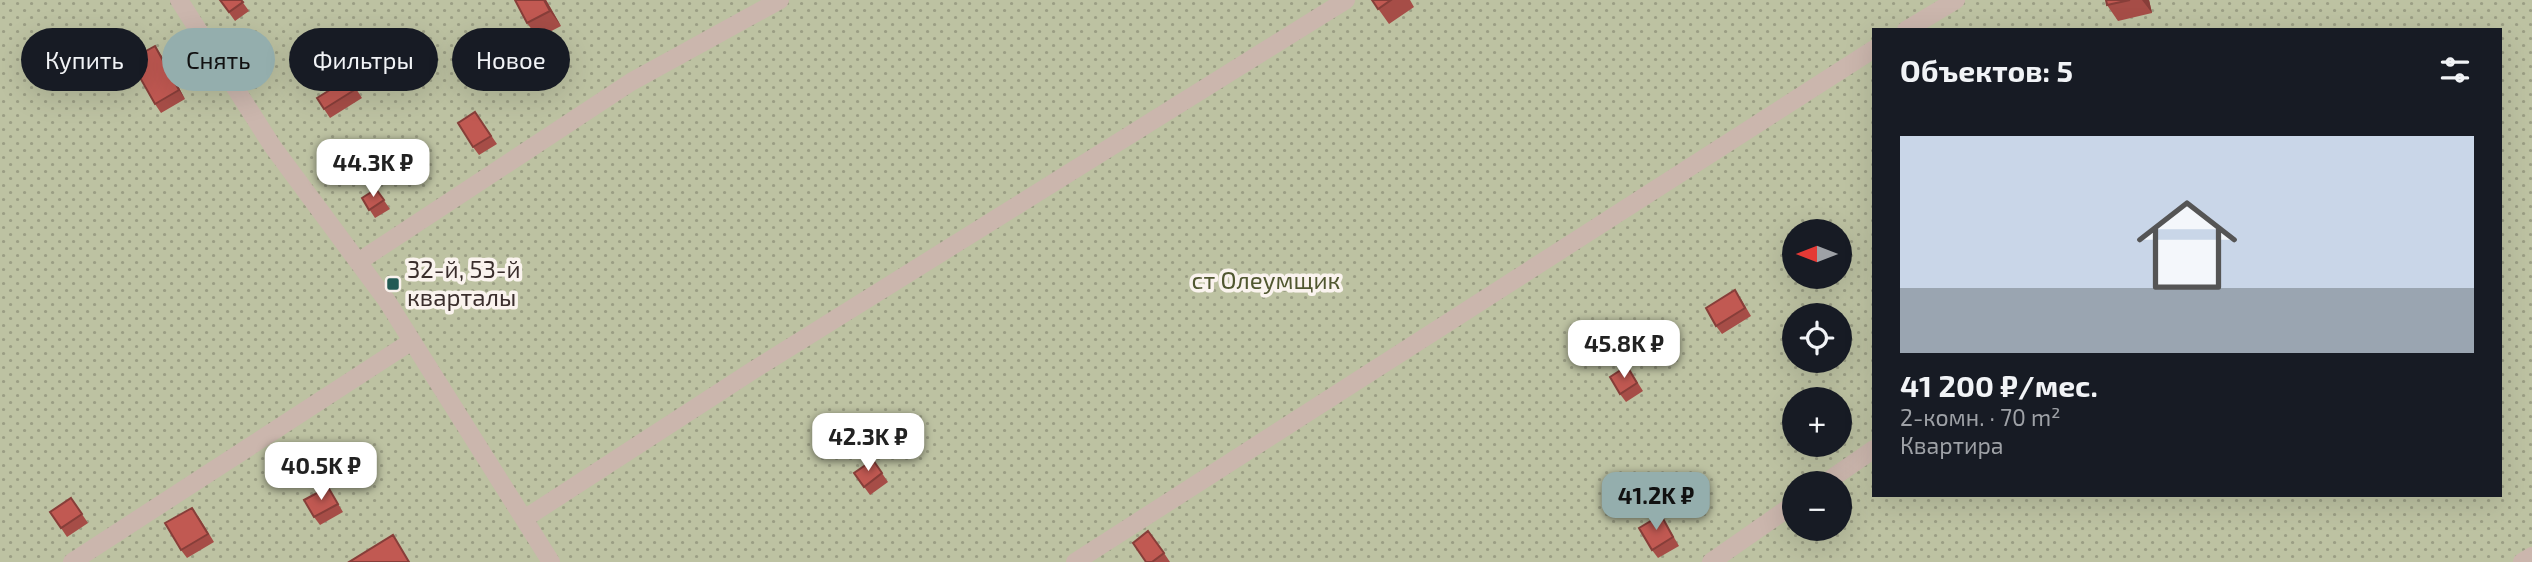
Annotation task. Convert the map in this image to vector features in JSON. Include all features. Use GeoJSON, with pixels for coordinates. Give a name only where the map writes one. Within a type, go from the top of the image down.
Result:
{"type":"FeatureCollection","features":[{"type":"Feature","properties":{"kind":"lane"},"geometry":{"type":"LineString","coordinates":[[179,0],[273,147],[358,262],[412,341],[551,562]]}},
{"type":"Feature","properties":{"kind":"lane"},"geometry":{"type":"LineString","coordinates":[[358,262],[631,82],[780,0]]}},
{"type":"Feature","properties":{"kind":"lane"},"geometry":{"type":"LineString","coordinates":[[524,519],[763,363],[1346,0]]}},
{"type":"Feature","properties":{"kind":"lane"},"geometry":{"type":"LineString","coordinates":[[1909,28],[1956,0]]}},
{"type":"Feature","properties":{"kind":"lane"},"geometry":{"type":"LineString","coordinates":[[1075,562],[1872,50]]}},
{"type":"Feature","properties":{"kind":"lane"},"geometry":{"type":"LineString","coordinates":[[72,562],[412,341]]}},
{"type":"Feature","properties":{"kind":"lane"},"geometry":{"type":"LineString","coordinates":[[1842,471],[1872,450]]}},
{"type":"Feature","properties":{"kind":"lane"},"geometry":{"type":"LineString","coordinates":[[1711,562],[1782,512]]}},
{"type":"Feature","properties":{"kind":"lane"},"geometry":{"type":"LineString","coordinates":[[2522,562],[2532,556]]}},
{"type":"Feature","properties":{"kind":"green space","name":"ст Олеумщик"},"geometry":{"type":"Polygon","coordinates":[[[0,0],[2532,0],[2532,562],[0,562],[0,0]]]}},
{"type":"Feature","properties":{"kind":"building"},"geometry":{"type":"Polygon","coordinates":[[[220,0],[241,0],[243,2],[229,12],[220,0]]]}},
{"type":"Feature","properties":{"kind":"building"},"geometry":{"type":"Polygon","coordinates":[[[515,0],[544,0],[550,11],[527,23],[515,0]]]}},
{"type":"Feature","properties":{"kind":"building"},"geometry":{"type":"Polygon","coordinates":[[[1372,0],[1391,0],[1378,9],[1372,0]]]}},
{"type":"Feature","properties":{"kind":"building"},"geometry":{"type":"Polygon","coordinates":[[[2106,0],[2130,0],[2107,5],[2106,0]]]}},
{"type":"Feature","properties":{"kind":"building"},"geometry":{"type":"Polygon","coordinates":[[[155,46],[162,59],[162,91],[177,91],[155,104],[148,91],[148,50],[155,46]]]}},
{"type":"Feature","properties":{"kind":"building"},"geometry":{"type":"Polygon","coordinates":[[[328,91],[353,91],[324,109],[317,98],[328,91]]]}},
{"type":"Feature","properties":{"kind":"building"},"geometry":{"type":"Polygon","coordinates":[[[475,112],[491,136],[473,147],[458,123],[475,112]]]}},
{"type":"Feature","properties":{"kind":"building"},"geometry":{"type":"Polygon","coordinates":[[[376,189],[384,200],[369,210],[362,198],[376,189]]]}},
{"type":"Feature","properties":{"kind":"building"},"geometry":{"type":"Polygon","coordinates":[[[1735,290],[1745,308],[1716,326],[1706,308],[1735,290]]]}},
{"type":"Feature","properties":{"kind":"building"},"geometry":{"type":"Polygon","coordinates":[[[1627,366],[1637,383],[1620,394],[1610,377],[1627,366]]]}},
{"type":"Feature","properties":{"kind":"building"},"geometry":{"type":"Polygon","coordinates":[[[873,460],[882,473],[864,487],[854,473],[873,460]]]}},
{"type":"Feature","properties":{"kind":"building"},"geometry":{"type":"Polygon","coordinates":[[[328,487],[338,504],[314,517],[304,500],[328,487]]]}},
{"type":"Feature","properties":{"kind":"building"},"geometry":{"type":"Polygon","coordinates":[[[71,498],[82,514],[61,528],[50,512],[71,498]]]}},
{"type":"Feature","properties":{"kind":"building"},"geometry":{"type":"Polygon","coordinates":[[[192,508],[208,534],[181,550],[165,523],[192,508]]]}},
{"type":"Feature","properties":{"kind":"building"},"geometry":{"type":"Polygon","coordinates":[[[1661,515],[1673,537],[1652,550],[1639,528],[1661,515]]]}},
{"type":"Feature","properties":{"kind":"building"},"geometry":{"type":"Polygon","coordinates":[[[1148,531],[1164,553],[1152,562],[1146,562],[1133,543],[1148,531]]]}},
{"type":"Feature","properties":{"kind":"building"},"geometry":{"type":"Polygon","coordinates":[[[393,535],[409,562],[349,562],[393,535]]]}},
{"type":"Feature","properties":{"kind":"place","name":"32-й, 53-й кварталы"},"geometry":{"type":"Point","coordinates":[393,284]}}]}
